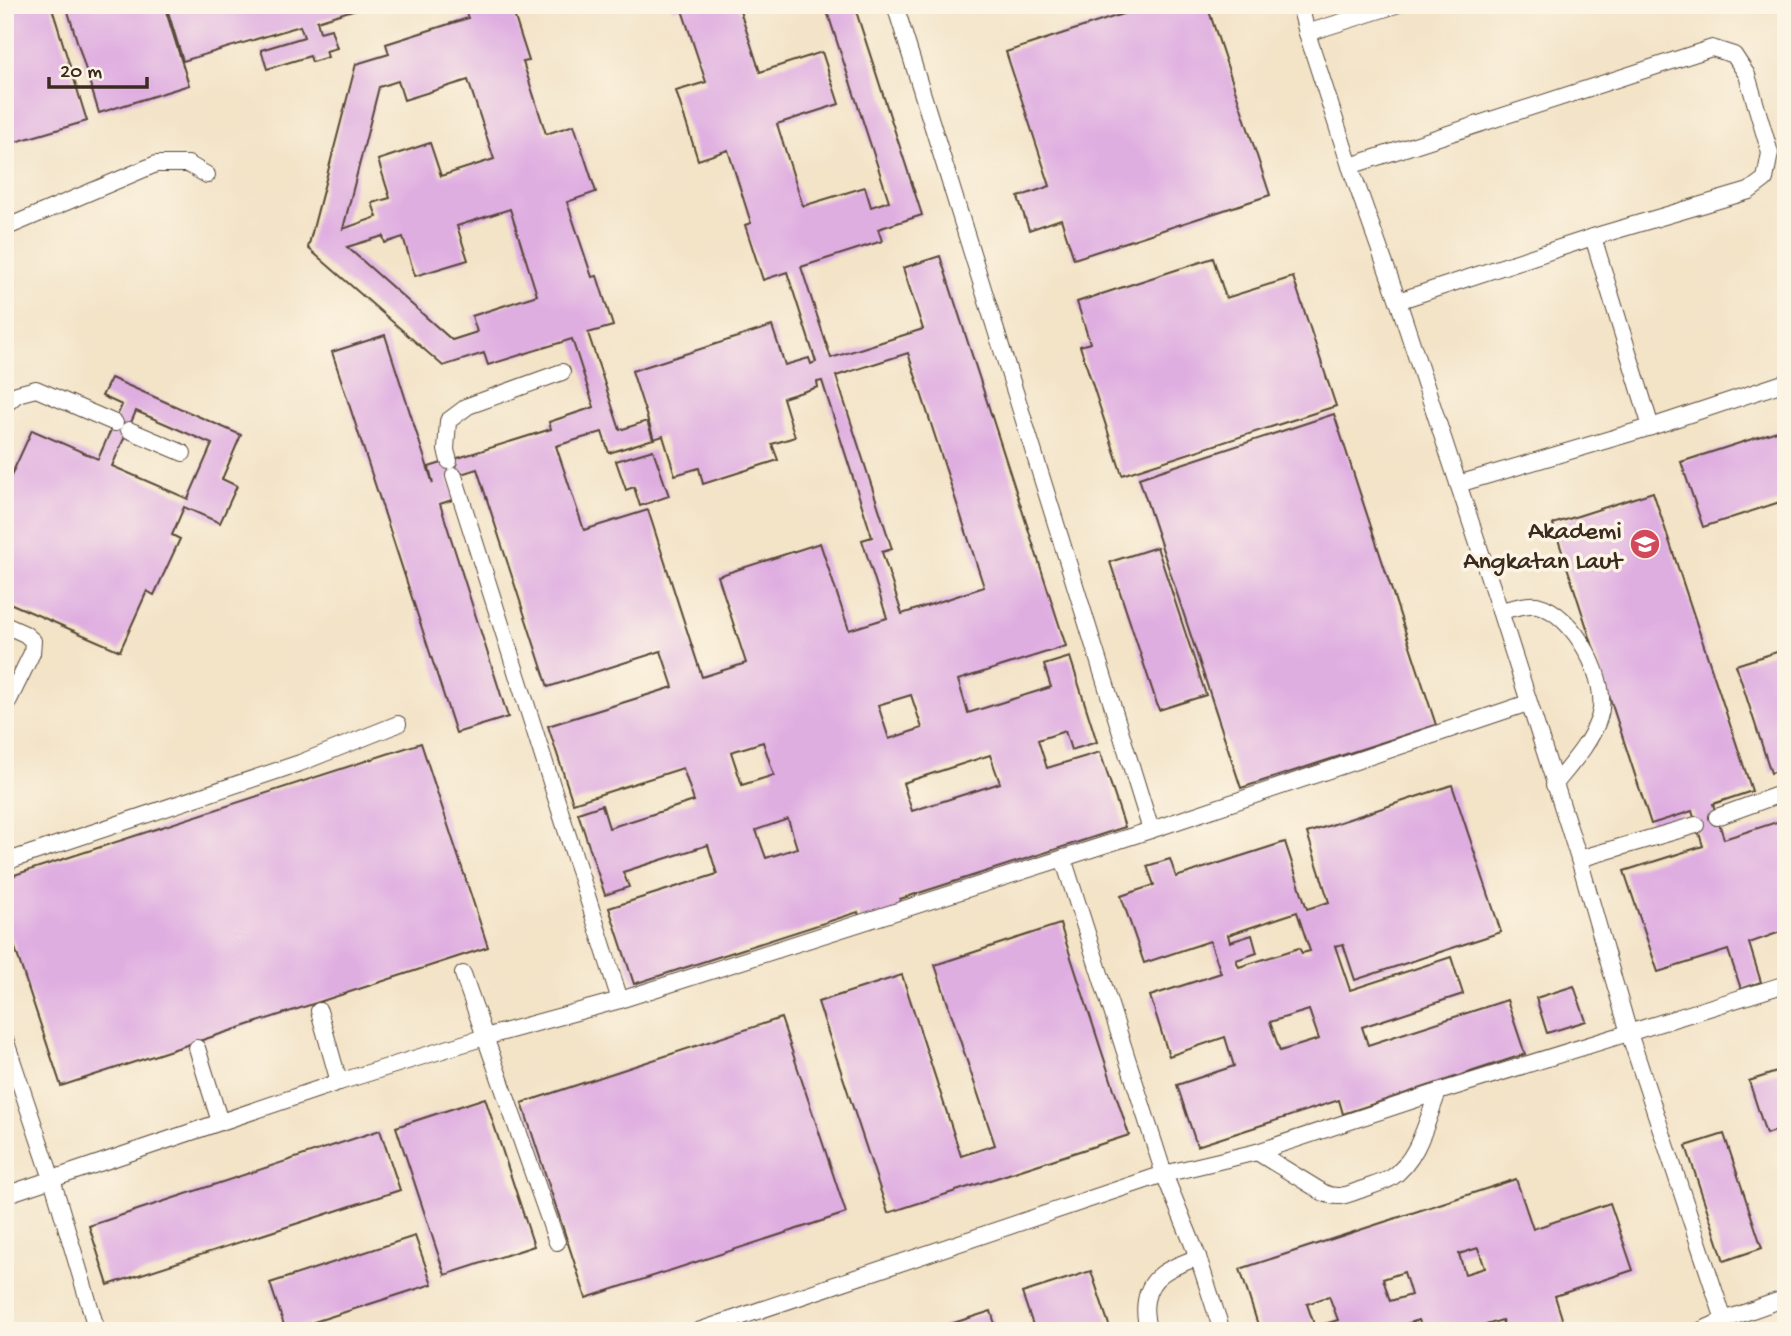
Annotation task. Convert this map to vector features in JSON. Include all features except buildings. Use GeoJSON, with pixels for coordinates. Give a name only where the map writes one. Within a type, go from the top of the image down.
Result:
{"type":"FeatureCollection","features":[{"type":"Feature","properties":{"kind":"lane"},"geometry":{"type":"LineString","coordinates":[[895,5],[1151,830]]}},
{"type":"Feature","properties":{"kind":"lane"},"geometry":{"type":"LineString","coordinates":[[1300,5],[1350,166],[1398,301],[1500,611],[1579,859],[1629,1034],[1724,1320]]}},
{"type":"Feature","properties":{"kind":"lane"},"geometry":{"type":"LineString","coordinates":[[1307,33],[1396,5]]}},
{"type":"Feature","properties":{"kind":"lane"},"geometry":{"type":"LineString","coordinates":[[1350,166],[1712,48],[1734,55],[1747,75],[1770,153],[1765,179],[1749,191],[1593,237],[1398,301]]}},
{"type":"Feature","properties":{"kind":"lane"},"geometry":{"type":"LineString","coordinates":[[5,228],[156,164],[188,164],[208,175]]}},
{"type":"Feature","properties":{"kind":"lane"},"geometry":{"type":"LineString","coordinates":[[1593,237],[1651,426]]}},
{"type":"Feature","properties":{"kind":"lane"},"geometry":{"type":"LineString","coordinates":[[562,372],[468,406],[448,421],[446,450],[620,1000]]}},
{"type":"Feature","properties":{"kind":"lane"},"geometry":{"type":"LineString","coordinates":[[1458,484],[1786,382]]}},
{"type":"Feature","properties":{"kind":"lane"},"geometry":{"type":"LineString","coordinates":[[5,405],[17,394],[36,389],[183,453]]}},
{"type":"Feature","properties":{"kind":"lane"},"geometry":{"type":"LineString","coordinates":[[1500,611],[1536,605],[1557,615],[1574,631],[1599,677],[1602,699],[1599,718],[1581,751],[1554,785]]}},
{"type":"Feature","properties":{"kind":"lane"},"geometry":{"type":"LineString","coordinates":[[5,625],[25,634],[33,641],[32,653],[5,708]]}},
{"type":"Feature","properties":{"kind":"lane"},"geometry":{"type":"LineString","coordinates":[[5,1195],[339,1082],[485,1037],[620,1000],[1151,830],[1528,703]]}},
{"type":"Feature","properties":{"kind":"lane"},"geometry":{"type":"LineString","coordinates":[[5,864],[300,763],[398,724]]}},
{"type":"Feature","properties":{"kind":"lane"},"geometry":{"type":"LineString","coordinates":[[1717,817],[1786,792]]}},
{"type":"Feature","properties":{"kind":"lane"},"geometry":{"type":"LineString","coordinates":[[1579,859],[1696,825]]}},
{"type":"Feature","properties":{"kind":"lane"},"geometry":{"type":"LineString","coordinates":[[1063,858],[1164,1174],[1198,1257],[1222,1331]]}},
{"type":"Feature","properties":{"kind":"lane"},"geometry":{"type":"LineString","coordinates":[[463,974],[557,1242]]}},
{"type":"Feature","properties":{"kind":"lane"},"geometry":{"type":"LineString","coordinates":[[705,1330],[1164,1174],[1257,1152],[1438,1092],[1786,984]]}},
{"type":"Feature","properties":{"kind":"lane"},"geometry":{"type":"LineString","coordinates":[[319,1011],[339,1082]]}},
{"type":"Feature","properties":{"kind":"lane"},"geometry":{"type":"LineString","coordinates":[[5,1039],[52,1179],[97,1331]]}},
{"type":"Feature","properties":{"kind":"lane"},"geometry":{"type":"LineString","coordinates":[[197,1048],[220,1122]]}},
{"type":"Feature","properties":{"kind":"lane"},"geometry":{"type":"LineString","coordinates":[[1257,1152],[1324,1193],[1333,1197],[1342,1196],[1391,1178],[1405,1166],[1416,1148],[1438,1092]]}},
{"type":"Feature","properties":{"kind":"lane"},"geometry":{"type":"LineString","coordinates":[[1149,1331],[1145,1319],[1146,1295],[1161,1274],[1198,1257]]}},
{"type":"Feature","properties":{"kind":"lane"},"geometry":{"type":"LineString","coordinates":[[1700,1331],[1786,1297]]}},
{"type":"Feature","properties":{"kind":"lane"},"geometry":{"type":"LineString","coordinates":[[5,1325],[7,1331]]}},
{"type":"Feature","properties":{"kind":"place","name":"Akademi Angkatan Laut"},"geometry":{"type":"Point","coordinates":[1645,544]}}]}
